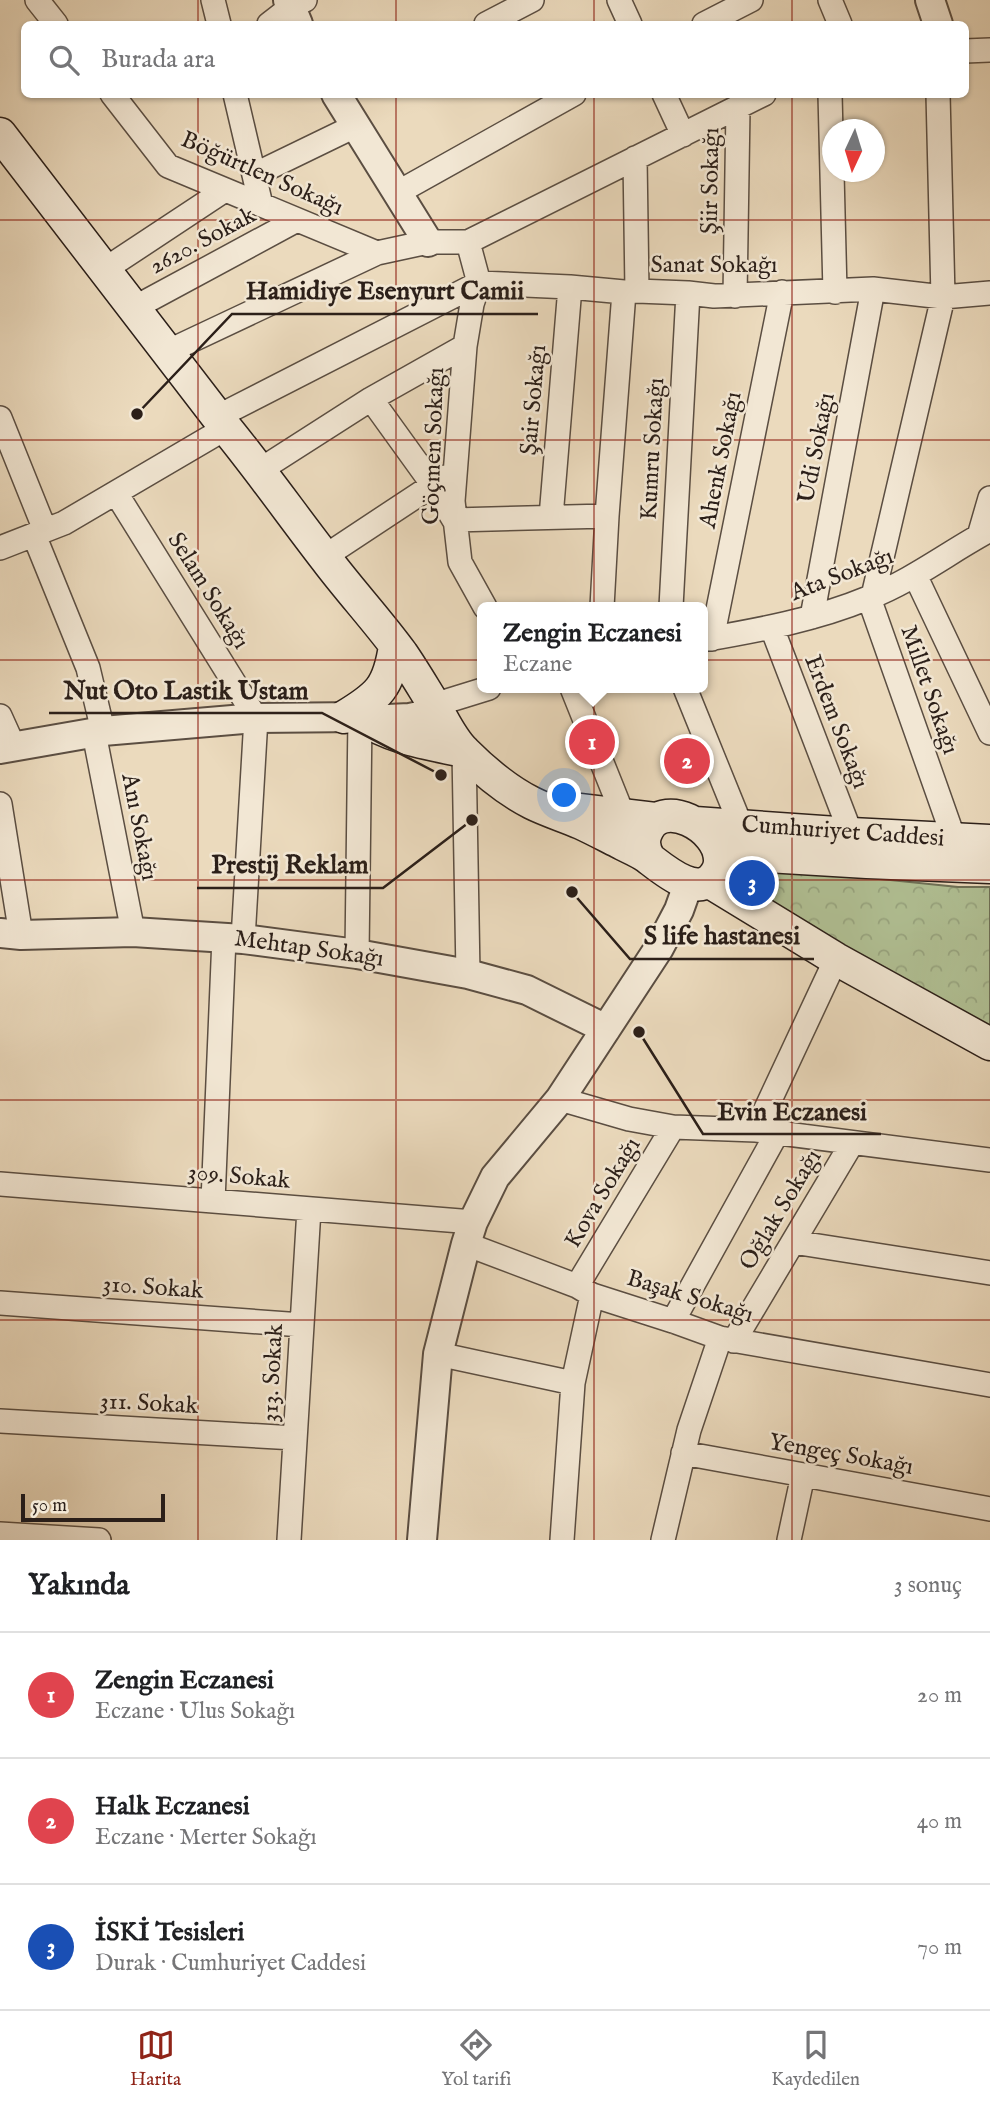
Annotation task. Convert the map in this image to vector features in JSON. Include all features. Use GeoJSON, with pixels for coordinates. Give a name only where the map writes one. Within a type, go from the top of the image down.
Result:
{"type":"FeatureCollection","features":[{"type":"Feature","properties":{"kind":"main road"},"geometry":{"type":"LineString","coordinates":[[0,134],[395,646],[464,751],[531,803],[582,823],[649,858],[668,873],[706,872],[836,959],[990,1044]]}},
{"type":"Feature","properties":{"kind":"main road"},"geometry":{"type":"LineString","coordinates":[[395,646],[388,679],[380,691],[352,717],[400,738],[464,751]]}},
{"type":"Feature","properties":{"kind":"main road"},"geometry":{"type":"LineString","coordinates":[[531,803],[654,819],[667,816],[695,823],[713,839],[706,872]]}},
{"type":"Feature","properties":{"kind":"main road"},"geometry":{"type":"LineString","coordinates":[[649,858],[645,851],[644,838],[654,819]]}},
{"type":"Feature","properties":{"kind":"main road","name":"Cumhuriyet Caddesi"},"geometry":{"type":"LineString","coordinates":[[695,823],[990,841]]}},
{"type":"Feature","properties":{"kind":"main road","name":"Cumhuriyet Caddesi"},"geometry":{"type":"LineString","coordinates":[[706,872],[866,862],[990,867]]}},
{"type":"Feature","properties":{"kind":"street"},"geometry":{"type":"LineString","coordinates":[[37,0],[54,21]]}},
{"type":"Feature","properties":{"kind":"street"},"geometry":{"type":"LineString","coordinates":[[213,0],[218,21]]}},
{"type":"Feature","properties":{"kind":"street"},"geometry":{"type":"LineString","coordinates":[[492,21],[532,0]]}},
{"type":"Feature","properties":{"kind":"street"},"geometry":{"type":"LineString","coordinates":[[619,0],[630,21]]}},
{"type":"Feature","properties":{"kind":"street"},"geometry":{"type":"LineString","coordinates":[[710,21],[751,0]]}},
{"type":"Feature","properties":{"kind":"street"},"geometry":{"type":"LineString","coordinates":[[831,0],[839,21]]}},
{"type":"Feature","properties":{"kind":"street"},"geometry":{"type":"LineString","coordinates":[[930,0],[937,21]]}},
{"type":"Feature","properties":{"kind":"street"},"geometry":{"type":"LineString","coordinates":[[274,21],[296,8]]}},
{"type":"Feature","properties":{"kind":"street"},"geometry":{"type":"LineString","coordinates":[[969,51],[990,50]]}},
{"type":"Feature","properties":{"kind":"street","name":"Böğürtlen Sokağı"},"geometry":{"type":"LineString","coordinates":[[114,98],[168,166],[377,253]]}},
{"type":"Feature","properties":{"kind":"street"},"geometry":{"type":"LineString","coordinates":[[236,98],[261,205]]}},
{"type":"Feature","properties":{"kind":"street"},"geometry":{"type":"LineString","coordinates":[[397,192],[566,98]]}},
{"type":"Feature","properties":{"kind":"street"},"geometry":{"type":"LineString","coordinates":[[666,98],[683,135]]}},
{"type":"Feature","properties":{"kind":"street"},"geometry":{"type":"LineString","coordinates":[[167,352],[377,253],[428,242],[468,242],[757,98]]}},
{"type":"Feature","properties":{"kind":"street"},"geometry":{"type":"LineString","coordinates":[[830,98],[835,292]]}},
{"type":"Feature","properties":{"kind":"street"},"geometry":{"type":"LineString","coordinates":[[871,597],[943,297],[938,98]]}},
{"type":"Feature","properties":{"kind":"street"},"geometry":{"type":"LineString","coordinates":[[254,176],[347,104],[428,242]]}},
{"type":"Feature","properties":{"kind":"street","name":"Şiir Sokağı"},"geometry":{"type":"LineString","coordinates":[[735,296],[738,108]]}},
{"type":"Feature","properties":{"kind":"street"},"geometry":{"type":"LineString","coordinates":[[602,602],[607,516],[631,291],[635,158]]}},
{"type":"Feature","properties":{"kind":"street"},"geometry":{"type":"LineString","coordinates":[[104,270],[225,190]]}},
{"type":"Feature","properties":{"kind":"street","name":"2620. Sokak"},"geometry":{"type":"LineString","coordinates":[[134,308],[296,220]]}},
{"type":"Feature","properties":{"kind":"street"},"geometry":{"type":"LineString","coordinates":[[0,548],[64,523],[116,493],[221,423],[479,283],[468,242]]}},
{"type":"Feature","properties":{"kind":"street","name":"Sanat Sokağı"},"geometry":{"type":"LineString","coordinates":[[479,283],[735,296],[873,289],[943,297],[990,293]]}},
{"type":"Feature","properties":{"kind":"street","name":"Göçmen Sokağı"},"geometry":{"type":"LineString","coordinates":[[479,283],[472,304],[465,346],[454,472],[454,520],[460,562],[482,602]]}},
{"type":"Feature","properties":{"kind":"street","name":"Şair Sokağı"},"geometry":{"type":"LineString","coordinates":[[551,517],[570,287]]}},
{"type":"Feature","properties":{"kind":"street","name":"Udi Sokağı"},"geometry":{"type":"LineString","coordinates":[[812,617],[873,289]]}},
{"type":"Feature","properties":{"kind":"street","name":"Ahenk Sokağı"},"geometry":{"type":"LineString","coordinates":[[708,635],[782,292]]}},
{"type":"Feature","properties":{"kind":"street","name":"Kumru Sokağı"},"geometry":{"type":"LineString","coordinates":[[671,602],[688,293]]}},
{"type":"Feature","properties":{"kind":"street"},"geometry":{"type":"LineString","coordinates":[[260,470],[371,399],[465,346]]}},
{"type":"Feature","properties":{"kind":"street"},"geometry":{"type":"LineString","coordinates":[[371,399],[433,485],[454,520],[607,516]]}},
{"type":"Feature","properties":{"kind":"street","name":"Anı Sokağı"},"geometry":{"type":"LineString","coordinates":[[0,418],[88,668],[133,932]]}},
{"type":"Feature","properties":{"kind":"street"},"geometry":{"type":"LineString","coordinates":[[324,557],[454,472]]}},
{"type":"Feature","properties":{"kind":"street","name":"Selam Sokağı"},"geometry":{"type":"LineString","coordinates":[[116,493],[256,718]]}},
{"type":"Feature","properties":{"kind":"street"},"geometry":{"type":"LineString","coordinates":[[984,533],[990,498]]}},
{"type":"Feature","properties":{"kind":"street","name":"Ata Sokağı"},"geometry":{"type":"LineString","coordinates":[[708,640],[772,628],[871,597],[915,575],[984,533]]}},
{"type":"Feature","properties":{"kind":"street"},"geometry":{"type":"LineString","coordinates":[[915,575],[990,733]]}},
{"type":"Feature","properties":{"kind":"street","name":"Millet Sokağı"},"geometry":{"type":"LineString","coordinates":[[871,597],[954,839]]}},
{"type":"Feature","properties":{"kind":"street","name":"Erdem Sokağı"},"geometry":{"type":"LineString","coordinates":[[772,628],[851,834]]}},
{"type":"Feature","properties":{"kind":"street"},"geometry":{"type":"LineString","coordinates":[[0,716],[7,748],[99,732],[256,718],[352,717],[370,710],[435,706],[477,692]]}},
{"type":"Feature","properties":{"kind":"street"},"geometry":{"type":"LineString","coordinates":[[574,693],[622,815]]}},
{"type":"Feature","properties":{"kind":"street"},"geometry":{"type":"LineString","coordinates":[[687,693],[741,826]]}},
{"type":"Feature","properties":{"kind":"street"},"geometry":{"type":"LineString","coordinates":[[352,717],[358,954]]}},
{"type":"Feature","properties":{"kind":"street"},"geometry":{"type":"LineString","coordinates":[[213,1201],[234,939],[256,718]]}},
{"type":"Feature","properties":{"kind":"street"},"geometry":{"type":"LineString","coordinates":[[464,751],[468,974]]}},
{"type":"Feature","properties":{"kind":"street"},"geometry":{"type":"LineString","coordinates":[[0,804],[11,934]]}},
{"type":"Feature","properties":{"kind":"street"},"geometry":{"type":"LineString","coordinates":[[422,1540],[438,1354],[469,1233],[495,1177],[560,1099],[659,948],[679,910],[706,872]]}},
{"type":"Feature","properties":{"kind":"street","name":"Mehtap Sokağı"},"geometry":{"type":"LineString","coordinates":[[11,934],[133,932],[234,939],[358,954],[468,974],[527,990],[606,1028]]}},
{"type":"Feature","properties":{"kind":"street"},"geometry":{"type":"LineString","coordinates":[[673,1321],[766,1131],[836,959]]}},
{"type":"Feature","properties":{"kind":"street"},"geometry":{"type":"LineString","coordinates":[[560,1099],[629,1119],[673,1127],[766,1131],[990,1160]]}},
{"type":"Feature","properties":{"kind":"street","name":"Kova Sokağı"},"geometry":{"type":"LineString","coordinates":[[562,1540],[573,1383],[585,1290],[673,1127]]}},
{"type":"Feature","properties":{"kind":"street","name":"Oğlak Sokağı"},"geometry":{"type":"LineString","coordinates":[[663,1540],[683,1453],[727,1339],[793,1242],[852,1143]]}},
{"type":"Feature","properties":{"kind":"street","name":"309. Sokak"},"geometry":{"type":"LineString","coordinates":[[0,1184],[309,1209],[469,1233]]}},
{"type":"Feature","properties":{"kind":"street","name":"313. Sokak"},"geometry":{"type":"LineString","coordinates":[[289,1540],[309,1209]]}},
{"type":"Feature","properties":{"kind":"street","name":"Başak Sokağı"},"geometry":{"type":"LineString","coordinates":[[469,1233],[585,1290],[727,1339],[990,1385]]}},
{"type":"Feature","properties":{"kind":"street"},"geometry":{"type":"LineString","coordinates":[[793,1242],[990,1273]]}},
{"type":"Feature","properties":{"kind":"street","name":"310. Sokak"},"geometry":{"type":"LineString","coordinates":[[0,1303],[302,1325]]}},
{"type":"Feature","properties":{"kind":"street"},"geometry":{"type":"LineString","coordinates":[[438,1354],[573,1383]]}},
{"type":"Feature","properties":{"kind":"street","name":"311. Sokak"},"geometry":{"type":"LineString","coordinates":[[0,1421],[295,1438]]}},
{"type":"Feature","properties":{"kind":"street","name":"Yengeç Sokağı"},"geometry":{"type":"LineString","coordinates":[[683,1453],[990,1508]]}},
{"type":"Feature","properties":{"kind":"street"},"geometry":{"type":"LineString","coordinates":[[789,1540],[803,1475]]}},
{"type":"Feature","properties":{"kind":"street"},"geometry":{"type":"LineString","coordinates":[[0,1534],[99,1540]]}},
{"type":"Feature","properties":{"kind":"green space"},"geometry":{"type":"Polygon","coordinates":[[[755,866],[958,887],[990,887],[990,1032],[746,888],[755,866]]]}},
{"type":"Feature","properties":{"kind":"place","name":"Hamidiye Esenyurt Camii"},"geometry":{"type":"Point","coordinates":[137,414]}},
{"type":"Feature","properties":{"kind":"place","name":"Zengin Eczanesi"},"geometry":{"type":"Point","coordinates":[592,742]}},
{"type":"Feature","properties":{"kind":"place","name":"Halk Eczanesi"},"geometry":{"type":"Point","coordinates":[687,761]}},
{"type":"Feature","properties":{"kind":"place","name":"Nut Oto Lastik Ustam"},"geometry":{"type":"Point","coordinates":[441,775]}},
{"type":"Feature","properties":{"kind":"place","name":"Prestij Reklam"},"geometry":{"type":"Point","coordinates":[472,820]}},
{"type":"Feature","properties":{"kind":"place","name":"İSKİ Tesisleri"},"geometry":{"type":"Point","coordinates":[752,883]}},
{"type":"Feature","properties":{"kind":"place","name":"S life hastanesi"},"geometry":{"type":"Point","coordinates":[572,892]}},
{"type":"Feature","properties":{"kind":"place","name":"Evin Eczanesi"},"geometry":{"type":"Point","coordinates":[639,1032]}}]}
